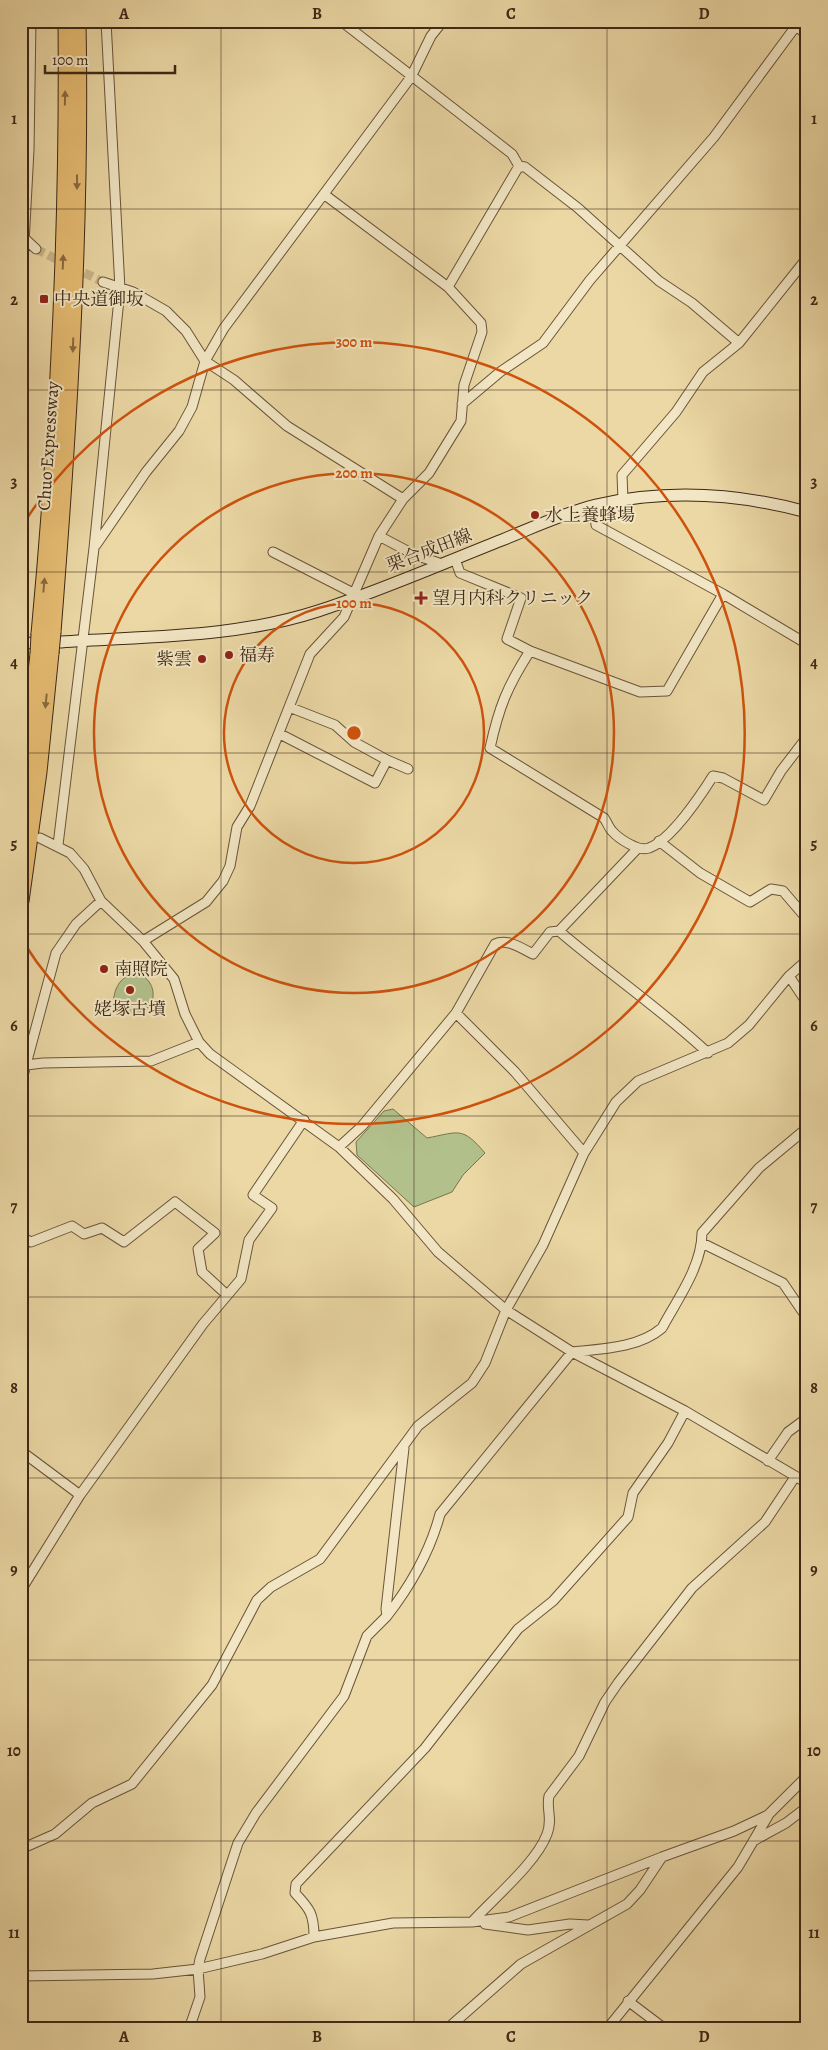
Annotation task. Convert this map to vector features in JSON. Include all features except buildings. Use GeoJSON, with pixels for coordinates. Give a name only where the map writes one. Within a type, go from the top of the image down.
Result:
{"type":"FeatureCollection","features":[{"type":"Feature","properties":{"kind":"highway","name":"Chuo Expressway"},"geometry":{"type":"LineString","coordinates":[[21,901],[39,772],[42,643],[53,485],[61,310],[66,21]]}},
{"type":"Feature","properties":{"kind":"highway","name":"Chuo Expressway"},"geometry":{"type":"LineString","coordinates":[[21,802],[68,444],[74,327],[78,21]]}},
{"type":"Feature","properties":{"kind":"main road","name":"栗合成田線"},"geometry":{"type":"LineString","coordinates":[[42,643],[237,631],[318,611],[537,526],[594,506],[623,500],[663,495],[728,496],[768,502],[807,512]]}},
{"type":"Feature","properties":{"kind":"street"},"geometry":{"type":"LineString","coordinates":[[21,299],[31,21]]}},
{"type":"Feature","properties":{"kind":"street"},"geometry":{"type":"LineString","coordinates":[[58,845],[94,548],[120,289],[106,21]]}},
{"type":"Feature","properties":{"kind":"street"},"geometry":{"type":"LineString","coordinates":[[341,21],[512,154],[519,166]]}},
{"type":"Feature","properties":{"kind":"street"},"geometry":{"type":"LineString","coordinates":[[94,548],[135,486],[179,431],[192,407],[205,361],[224,328],[411,77],[431,36],[443,21]]}},
{"type":"Feature","properties":{"kind":"street"},"geometry":{"type":"LineString","coordinates":[[462,404],[500,372],[543,343],[590,280],[714,137],[794,24],[807,35]]}},
{"type":"Feature","properties":{"kind":"street"},"geometry":{"type":"LineString","coordinates":[[519,166],[525,167],[570,202],[659,281],[692,303],[739,343]]}},
{"type":"Feature","properties":{"kind":"street"},"geometry":{"type":"LineString","coordinates":[[448,287],[519,166]]}},
{"type":"Feature","properties":{"kind":"street"},"geometry":{"type":"LineString","coordinates":[[143,941],[206,902],[224,881],[230,866],[237,828],[250,806],[310,654],[344,617],[379,536],[403,499],[429,473],[452,439],[461,421],[464,385],[482,332],[480,322],[448,287],[325,194]]}},
{"type":"Feature","properties":{"kind":"street"},"geometry":{"type":"LineString","coordinates":[[23,236],[36,250]]}},
{"type":"Feature","properties":{"kind":"street"},"geometry":{"type":"LineString","coordinates":[[623,500],[622,475],[676,412],[704,372],[739,343],[807,258]]}},
{"type":"Feature","properties":{"kind":"street"},"geometry":{"type":"LineString","coordinates":[[103,282],[134,292],[166,311],[186,331],[205,361],[234,380],[287,426],[403,499]]}},
{"type":"Feature","properties":{"kind":"street"},"geometry":{"type":"LineString","coordinates":[[594,506],[596,525],[723,594],[807,644]]}},
{"type":"Feature","properties":{"kind":"street"},"geometry":{"type":"LineString","coordinates":[[379,536],[415,555],[442,564]]}},
{"type":"Feature","properties":{"kind":"street"},"geometry":{"type":"LineString","coordinates":[[273,552],[353,596]]}},
{"type":"Feature","properties":{"kind":"street"},"geometry":{"type":"LineString","coordinates":[[455,559],[460,573],[521,598],[507,639],[530,651],[640,692],[667,691],[723,594]]}},
{"type":"Feature","properties":{"kind":"street"},"geometry":{"type":"LineString","coordinates":[[530,651],[512,679],[499,709],[490,748],[604,818],[612,831],[638,848],[649,848],[659,840],[696,804],[712,776],[723,778],[764,800],[781,772],[807,737]]}},
{"type":"Feature","properties":{"kind":"street"},"geometry":{"type":"LineString","coordinates":[[290,707],[335,725],[354,742],[408,769]]}},
{"type":"Feature","properties":{"kind":"street"},"geometry":{"type":"LineString","coordinates":[[280,734],[375,783],[387,760]]}},
{"type":"Feature","properties":{"kind":"street"},"geometry":{"type":"LineString","coordinates":[[40,838],[58,845],[70,853],[84,869],[101,901],[143,941],[174,979],[185,1014],[199,1042],[247,1082],[304,1120],[339,1147],[394,1199],[438,1252],[506,1310],[572,1352],[685,1411],[807,1483]]}},
{"type":"Feature","properties":{"kind":"street"},"geometry":{"type":"LineString","coordinates":[[659,840],[700,873],[750,902],[771,890],[783,890],[807,919]]}},
{"type":"Feature","properties":{"kind":"street"},"geometry":{"type":"LineString","coordinates":[[339,1147],[382,1103],[456,1012],[495,944],[501,941],[506,942],[532,954],[550,932],[559,931],[638,848]]}},
{"type":"Feature","properties":{"kind":"street"},"geometry":{"type":"LineString","coordinates":[[21,1083],[56,953],[76,924],[101,901]]}},
{"type":"Feature","properties":{"kind":"street"},"geometry":{"type":"LineString","coordinates":[[559,931],[602,967],[684,1030],[708,1052]]}},
{"type":"Feature","properties":{"kind":"street"},"geometry":{"type":"LineString","coordinates":[[21,1849],[55,1834],[92,1803],[132,1784],[212,1685],[257,1600],[271,1587],[320,1559],[418,1426],[472,1383],[485,1363],[506,1310],[543,1245],[584,1153],[616,1102],[638,1081],[728,1042],[749,1025],[788,976],[807,960]]}},
{"type":"Feature","properties":{"kind":"street"},"geometry":{"type":"LineString","coordinates":[[788,976],[807,1003]]}},
{"type":"Feature","properties":{"kind":"street"},"geometry":{"type":"LineString","coordinates":[[456,1012],[515,1072],[584,1153]]}},
{"type":"Feature","properties":{"kind":"street"},"geometry":{"type":"LineString","coordinates":[[26,1066],[43,1063],[151,1061],[199,1042]]}},
{"type":"Feature","properties":{"kind":"street"},"geometry":{"type":"LineString","coordinates":[[21,1590],[80,1495],[203,1324],[241,1279],[249,1240],[272,1208],[253,1195],[304,1120]]}},
{"type":"Feature","properties":{"kind":"street"},"geometry":{"type":"LineString","coordinates":[[188,2029],[200,1997],[198,1970],[238,1843],[256,1813],[344,1696],[367,1636],[403,1596],[432,1543],[440,1514],[572,1352],[628,1344],[654,1335],[662,1328],[689,1277],[702,1243],[702,1233],[759,1168],[807,1128]]}},
{"type":"Feature","properties":{"kind":"street"},"geometry":{"type":"LineString","coordinates":[[21,1237],[31,1242],[72,1226],[84,1234],[102,1228],[124,1242],[175,1202],[216,1233],[198,1249],[202,1272],[227,1295]]}},
{"type":"Feature","properties":{"kind":"street"},"geometry":{"type":"LineString","coordinates":[[702,1243],[783,1283],[807,1318]]}},
{"type":"Feature","properties":{"kind":"street"},"geometry":{"type":"LineString","coordinates":[[314,1937],[310,1909],[295,1893],[296,1884],[425,1748],[518,1628],[553,1601],[628,1517],[633,1493],[668,1442],[685,1411]]}},
{"type":"Feature","properties":{"kind":"street"},"geometry":{"type":"LineString","coordinates":[[768,1461],[788,1432],[807,1418]]}},
{"type":"Feature","properties":{"kind":"street"},"geometry":{"type":"LineString","coordinates":[[387,1616],[386,1608],[404,1447]]}},
{"type":"Feature","properties":{"kind":"street"},"geometry":{"type":"LineString","coordinates":[[21,1451],[80,1495]]}},
{"type":"Feature","properties":{"kind":"street"},"geometry":{"type":"LineString","coordinates":[[472,1922],[533,1858],[547,1834],[551,1817],[547,1803],[549,1796],[580,1756],[605,1702],[618,1683],[692,1588],[766,1522],[795,1477]]}},
{"type":"Feature","properties":{"kind":"street"},"geometry":{"type":"LineString","coordinates":[[21,1976],[153,1974],[198,1970],[262,1954],[314,1937],[393,1923],[472,1922],[510,1918],[662,1856],[734,1832],[768,1815],[785,1802],[807,1776]]}},
{"type":"Feature","properties":{"kind":"street"},"geometry":{"type":"LineString","coordinates":[[753,1842],[786,1823],[807,1806]]}},
{"type":"Feature","properties":{"kind":"street"},"geometry":{"type":"LineString","coordinates":[[608,2029],[628,2001],[738,1867],[768,1815]]}},
{"type":"Feature","properties":{"kind":"street"},"geometry":{"type":"LineString","coordinates":[[447,2029],[521,1964],[627,1904],[640,1890],[662,1856]]}},
{"type":"Feature","properties":{"kind":"street"},"geometry":{"type":"LineString","coordinates":[[472,1922],[528,1930],[570,1924],[588,1925]]}},
{"type":"Feature","properties":{"kind":"street"},"geometry":{"type":"LineString","coordinates":[[628,2001],[664,2029]]}},
{"type":"Feature","properties":{"kind":"green space"},"geometry":{"type":"Polygon","coordinates":[[[134,972],[145,977],[151,985],[152,1002],[147,1009],[138,1012],[127,1012],[113,1005],[118,985],[134,972]]]}},
{"type":"Feature","properties":{"kind":"green space"},"geometry":{"type":"Polygon","coordinates":[[[393,1109],[427,1138],[459,1133],[471,1138],[485,1153],[463,1175],[452,1192],[414,1207],[357,1155],[356,1142],[384,1111],[393,1109]]]}},
{"type":"Feature","properties":{"kind":"tunnel"},"geometry":{"type":"LineString","coordinates":[[36,249],[103,282]]}},
{"type":"Feature","properties":{"kind":"place","name":"中央道御坂"},"geometry":{"type":"Point","coordinates":[44,299]}},
{"type":"Feature","properties":{"kind":"place","name":"水上養蜂場"},"geometry":{"type":"Point","coordinates":[535,515]}},
{"type":"Feature","properties":{"kind":"place","name":"望月内科クリニック"},"geometry":{"type":"Point","coordinates":[421,598]}},
{"type":"Feature","properties":{"kind":"place","name":"福寿"},"geometry":{"type":"Point","coordinates":[229,655]}},
{"type":"Feature","properties":{"kind":"place","name":"紫雲"},"geometry":{"type":"Point","coordinates":[202,659]}},
{"type":"Feature","properties":{"kind":"place","name":"南照院"},"geometry":{"type":"Point","coordinates":[104,969]}},
{"type":"Feature","properties":{"kind":"place","name":"姥塚古墳"},"geometry":{"type":"Point","coordinates":[130,990]}}]}
